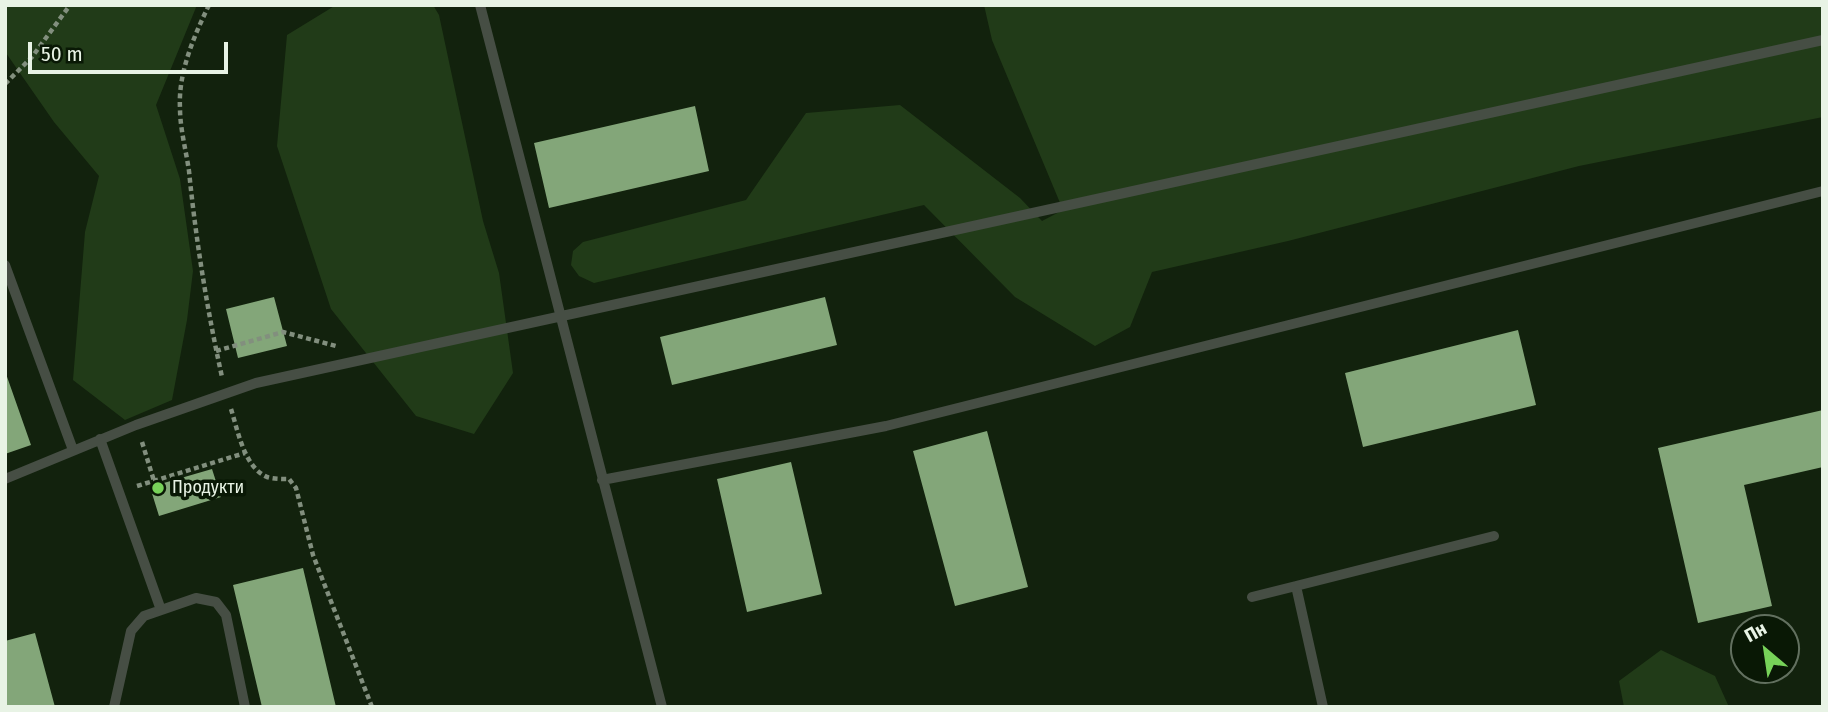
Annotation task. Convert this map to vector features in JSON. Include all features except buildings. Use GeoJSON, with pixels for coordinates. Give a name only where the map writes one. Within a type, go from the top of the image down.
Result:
{"type":"FeatureCollection","features":[{"type":"Feature","properties":{"kind":"lane"},"geometry":{"type":"LineString","coordinates":[[480,5],[559,319],[662,707]]}},
{"type":"Feature","properties":{"kind":"lane"},"geometry":{"type":"LineString","coordinates":[[5,479],[136,425],[256,383],[559,319],[1823,40]]}},
{"type":"Feature","properties":{"kind":"lane"},"geometry":{"type":"LineString","coordinates":[[602,480],[886,426],[1823,191]]}},
{"type":"Feature","properties":{"kind":"lane"},"geometry":{"type":"LineString","coordinates":[[5,265],[73,450]]}},
{"type":"Feature","properties":{"kind":"lane"},"geometry":{"type":"LineString","coordinates":[[100,439],[160,610]]}},
{"type":"Feature","properties":{"kind":"lane"},"geometry":{"type":"LineString","coordinates":[[1252,597],[1494,536]]}},
{"type":"Feature","properties":{"kind":"lane"},"geometry":{"type":"LineString","coordinates":[[1296,586],[1323,707]]}},
{"type":"Feature","properties":{"kind":"lane"},"geometry":{"type":"LineString","coordinates":[[114,707],[131,631],[144,616],[196,598],[216,602],[226,615],[245,707]]}},
{"type":"Feature","properties":{"kind":"path"},"geometry":{"type":"LineString","coordinates":[[5,83],[32,57],[70,5]]}},
{"type":"Feature","properties":{"kind":"path"},"geometry":{"type":"LineString","coordinates":[[209,5],[190,51],[179,107],[191,207],[216,351],[226,394],[246,453],[254,467],[267,477],[289,479],[296,488],[313,555],[372,707]]}},
{"type":"Feature","properties":{"kind":"path"},"geometry":{"type":"LineString","coordinates":[[216,351],[283,332],[345,348]]}},
{"type":"Feature","properties":{"kind":"path"},"geometry":{"type":"LineString","coordinates":[[136,425],[155,481],[246,453]]}},
{"type":"Feature","properties":{"kind":"green space"},"geometry":{"type":"Polygon","coordinates":[[[5,5],[197,5],[156,105],[180,179],[193,271],[187,320],[172,400],[125,420],[73,380],[85,232],[99,176],[54,122],[6,53],[5,5]]]}},
{"type":"Feature","properties":{"kind":"green space"},"geometry":{"type":"Polygon","coordinates":[[[336,5],[433,5],[439,15],[483,221],[499,273],[513,373],[474,434],[416,416],[331,309],[277,146],[287,35],[336,5]]]}},
{"type":"Feature","properties":{"kind":"green space"},"geometry":{"type":"Polygon","coordinates":[[[984,5],[1823,5],[1823,117],[1579,166],[1288,241],[1152,272],[1130,327],[1095,346],[1015,297],[924,205],[594,283],[579,276],[571,265],[573,251],[583,242],[746,200],[806,113],[900,105],[1020,198],[1042,221],[1063,210],[992,40],[984,5]]]}},
{"type":"Feature","properties":{"kind":"green space"},"geometry":{"type":"Polygon","coordinates":[[[1661,650],[1715,676],[1729,707],[1624,707],[1619,681],[1661,650]]]}},
{"type":"Feature","properties":{"kind":"place","name":"Продукти"},"geometry":{"type":"Point","coordinates":[158,488]}}]}
